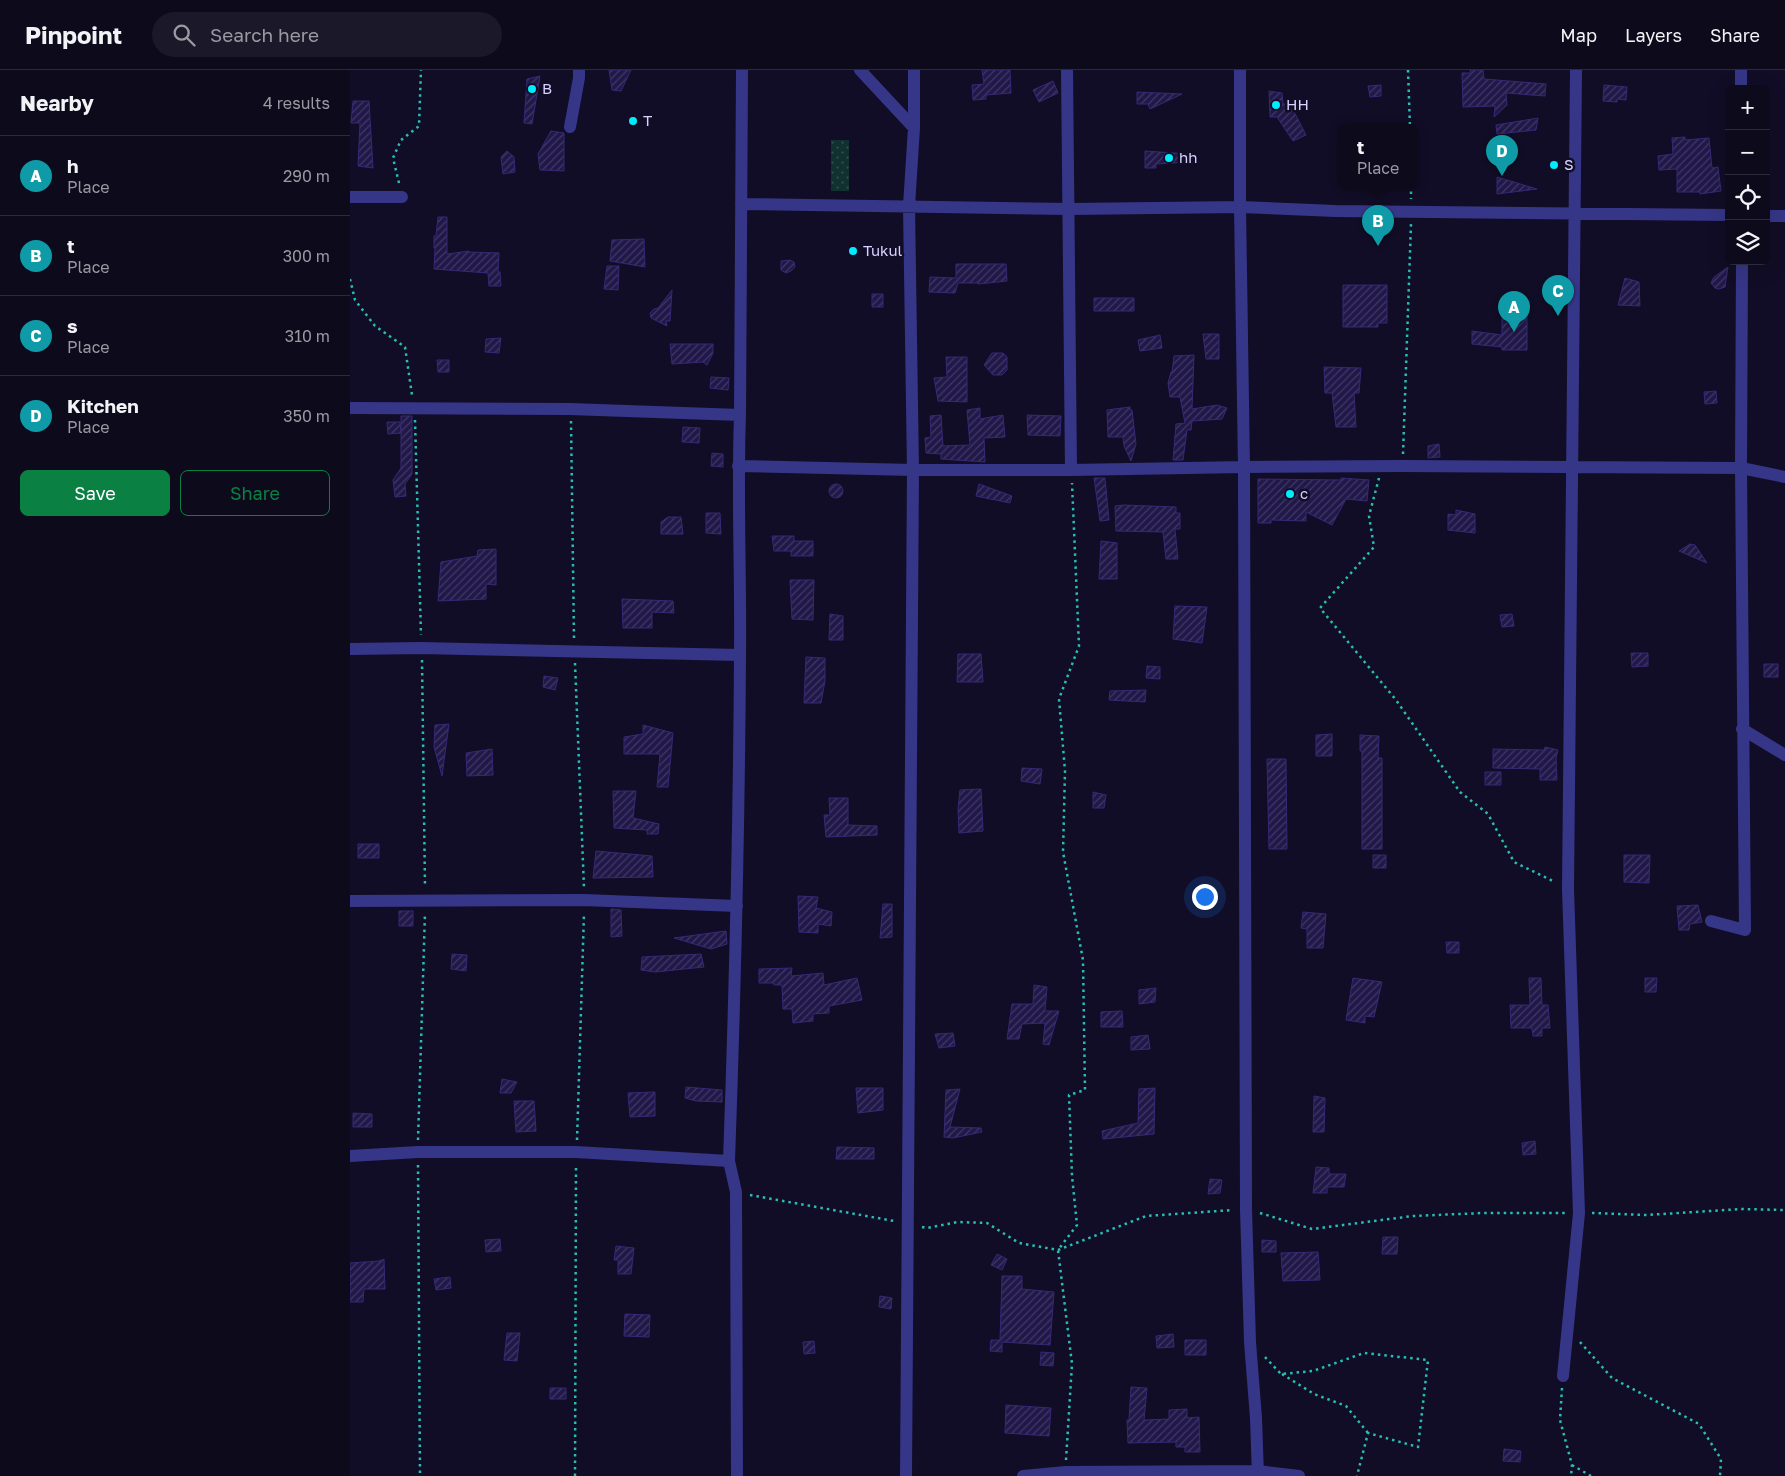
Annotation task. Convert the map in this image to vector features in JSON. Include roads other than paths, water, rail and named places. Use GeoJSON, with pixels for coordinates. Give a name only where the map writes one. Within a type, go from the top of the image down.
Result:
{"type":"FeatureCollection","features":[{"type":"Feature","properties":{"kind":"street"},"geometry":{"type":"LineString","coordinates":[[570,127],[579,70]]}},
{"type":"Feature","properties":{"kind":"street"},"geometry":{"type":"LineString","coordinates":[[738,1476],[736,1192],[729,1161],[738,906],[740,655],[738,466],[742,70]]}},
{"type":"Feature","properties":{"kind":"street"},"geometry":{"type":"LineString","coordinates":[[860,70],[914,128]]}},
{"type":"Feature","properties":{"kind":"street"},"geometry":{"type":"LineString","coordinates":[[906,1476],[913,470],[909,206],[914,128],[914,70]]}},
{"type":"Feature","properties":{"kind":"street"},"geometry":{"type":"LineString","coordinates":[[1067,70],[1070,209],[1071,470]]}},
{"type":"Feature","properties":{"kind":"street"},"geometry":{"type":"LineString","coordinates":[[1240,70],[1244,467],[1246,1209],[1250,1342],[1258,1473]]}},
{"type":"Feature","properties":{"kind":"street"},"geometry":{"type":"LineString","coordinates":[[1563,1376],[1579,1213],[1568,889],[1573,213],[1576,70]]}},
{"type":"Feature","properties":{"kind":"street"},"geometry":{"type":"LineString","coordinates":[[1741,70],[1741,85]]}},
{"type":"Feature","properties":{"kind":"street"},"geometry":{"type":"LineString","coordinates":[[350,196],[402,197]]}},
{"type":"Feature","properties":{"kind":"street"},"geometry":{"type":"LineString","coordinates":[[741,204],[1070,209],[1240,207],[1725,215]]}},
{"type":"Feature","properties":{"kind":"street"},"geometry":{"type":"LineString","coordinates":[[1770,216],[1785,216]]}},
{"type":"Feature","properties":{"kind":"street"},"geometry":{"type":"LineString","coordinates":[[1710,921],[1745,930],[1742,729],[1742,265]]}},
{"type":"Feature","properties":{"kind":"street"},"geometry":{"type":"LineString","coordinates":[[350,408],[570,410],[740,415]]}},
{"type":"Feature","properties":{"kind":"street"},"geometry":{"type":"LineString","coordinates":[[738,466],[913,470],[1402,466],[1741,468],[1785,477]]}},
{"type":"Feature","properties":{"kind":"street"},"geometry":{"type":"LineString","coordinates":[[350,649],[422,648],[740,655]]}},
{"type":"Feature","properties":{"kind":"street"},"geometry":{"type":"LineString","coordinates":[[1742,729],[1785,755]]}},
{"type":"Feature","properties":{"kind":"street"},"geometry":{"type":"LineString","coordinates":[[350,901],[584,900],[738,906]]}},
{"type":"Feature","properties":{"kind":"street"},"geometry":{"type":"LineString","coordinates":[[350,1156],[418,1152],[576,1152],[729,1161]]}},
{"type":"Feature","properties":{"kind":"street"},"geometry":{"type":"LineString","coordinates":[[1023,1476],[1066,1472],[1258,1473],[1299,1476]]}},
{"type":"Feature","properties":{"kind":"place","name":"B"},"geometry":{"type":"Point","coordinates":[532,89]}},
{"type":"Feature","properties":{"kind":"place","name":"HH"},"geometry":{"type":"Point","coordinates":[1276,105]}},
{"type":"Feature","properties":{"kind":"place","name":"T"},"geometry":{"type":"Point","coordinates":[633,121]}},
{"type":"Feature","properties":{"kind":"place","name":"hh"},"geometry":{"type":"Point","coordinates":[1169,158]}},
{"type":"Feature","properties":{"kind":"place","name":"S"},"geometry":{"type":"Point","coordinates":[1554,165]}},
{"type":"Feature","properties":{"kind":"place","name":"Kitchen"},"geometry":{"type":"Point","coordinates":[1502,176]}},
{"type":"Feature","properties":{"kind":"place","name":"t"},"geometry":{"type":"Point","coordinates":[1378,246]}},
{"type":"Feature","properties":{"kind":"place","name":"Tukul"},"geometry":{"type":"Point","coordinates":[853,251]}},
{"type":"Feature","properties":{"kind":"place","name":"s"},"geometry":{"type":"Point","coordinates":[1558,316]}},
{"type":"Feature","properties":{"kind":"place","name":"h"},"geometry":{"type":"Point","coordinates":[1514,332]}},
{"type":"Feature","properties":{"kind":"place","name":"c"},"geometry":{"type":"Point","coordinates":[1290,494]}}]}
